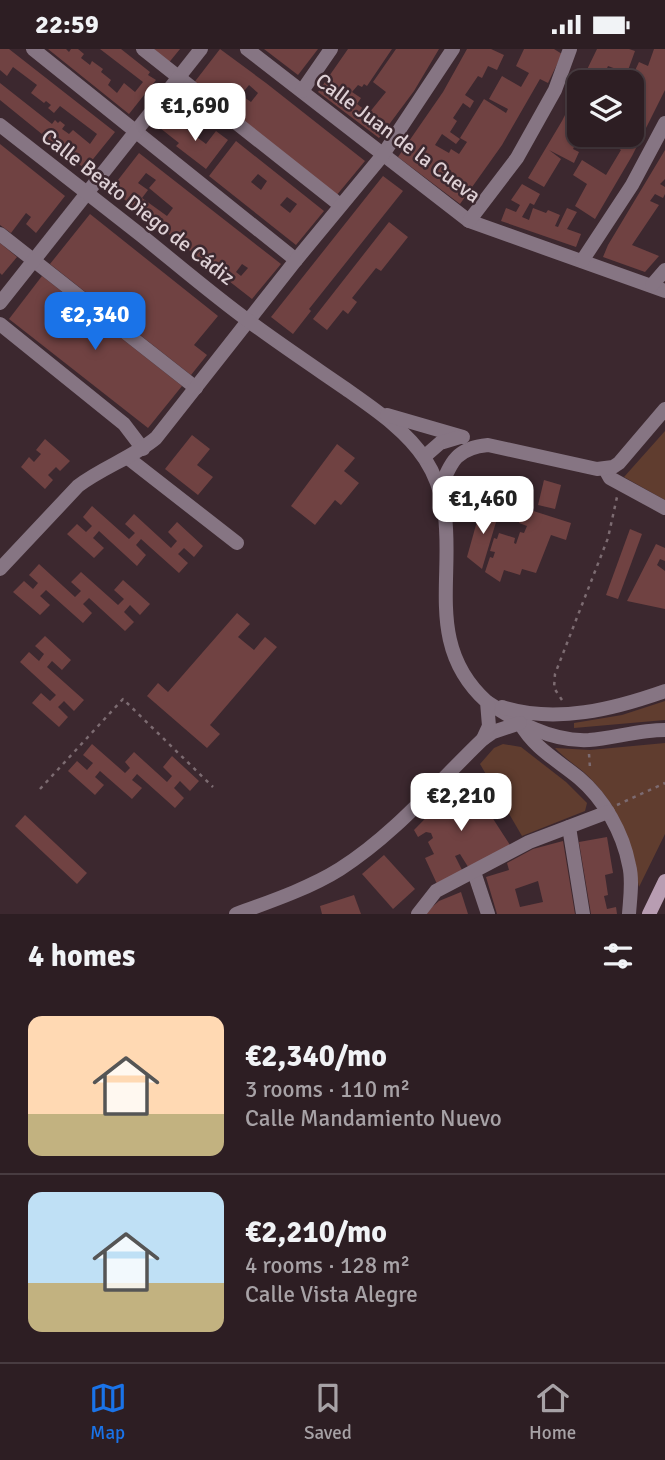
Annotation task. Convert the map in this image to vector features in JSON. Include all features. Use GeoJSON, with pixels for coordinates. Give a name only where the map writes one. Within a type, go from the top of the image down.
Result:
{"type":"FeatureCollection","features":[{"type":"Feature","properties":{"kind":"main road"},"geometry":{"type":"LineString","coordinates":[[649,914],[665,881]]}},
{"type":"Feature","properties":{"kind":"street"},"geometry":{"type":"LineString","coordinates":[[33,49],[296,260]]}},
{"type":"Feature","properties":{"kind":"street"},"geometry":{"type":"LineString","coordinates":[[143,49],[340,205]]}},
{"type":"Feature","properties":{"kind":"street"},"geometry":{"type":"LineString","coordinates":[[0,303],[201,49]]}},
{"type":"Feature","properties":{"kind":"street","name":"Calle Juan de la Cueva"},"geometry":{"type":"LineString","coordinates":[[247,49],[469,221],[658,288]]}},
{"type":"Feature","properties":{"kind":"street"},"geometry":{"type":"LineString","coordinates":[[302,91],[331,49]]}},
{"type":"Feature","properties":{"kind":"street"},"geometry":{"type":"LineString","coordinates":[[0,569],[78,486],[143,449],[156,438],[340,205],[382,156],[453,49]]}},
{"type":"Feature","properties":{"kind":"street"},"geometry":{"type":"LineString","coordinates":[[469,221],[517,158],[555,90],[570,49]]}},
{"type":"Feature","properties":{"kind":"street"},"geometry":{"type":"LineString","coordinates":[[582,261],[632,185],[665,123]]}},
{"type":"Feature","properties":{"kind":"street","name":"Calle Beato Diego de Cádiz"},"geometry":{"type":"LineString","coordinates":[[0,125],[249,322],[378,412]]}},
{"type":"Feature","properties":{"kind":"street"},"geometry":{"type":"LineString","coordinates":[[0,234],[196,388]]}},
{"type":"Feature","properties":{"kind":"street"},"geometry":{"type":"LineString","coordinates":[[658,288],[665,270]]}},
{"type":"Feature","properties":{"kind":"street"},"geometry":{"type":"LineString","coordinates":[[0,324],[124,424],[143,449]]}},
{"type":"Feature","properties":{"kind":"street"},"geometry":{"type":"LineString","coordinates":[[378,412],[488,445],[605,469],[620,463],[665,409]]}},
{"type":"Feature","properties":{"kind":"street"},"geometry":{"type":"LineString","coordinates":[[378,412],[398,428],[424,457],[440,489],[447,529],[447,632],[453,654],[476,691],[520,723],[565,739],[587,740],[665,730]]}},
{"type":"Feature","properties":{"kind":"street"},"geometry":{"type":"LineString","coordinates":[[424,457],[440,443],[463,437]]}},
{"type":"Feature","properties":{"kind":"street"},"geometry":{"type":"LineString","coordinates":[[424,457],[456,457],[475,446],[488,445]]}},
{"type":"Feature","properties":{"kind":"street"},"geometry":{"type":"LineString","coordinates":[[440,489],[456,457]]}},
{"type":"Feature","properties":{"kind":"street"},"geometry":{"type":"LineString","coordinates":[[128,458],[237,544]]}},
{"type":"Feature","properties":{"kind":"street"},"geometry":{"type":"LineString","coordinates":[[605,469],[610,478],[665,507]]}},
{"type":"Feature","properties":{"kind":"street"},"geometry":{"type":"LineString","coordinates":[[488,702],[524,712],[567,713],[623,706],[665,691]]}},
{"type":"Feature","properties":{"kind":"street"},"geometry":{"type":"LineString","coordinates":[[483,739],[489,726],[488,702]]}},
{"type":"Feature","properties":{"kind":"street"},"geometry":{"type":"LineString","coordinates":[[236,914],[256,911],[339,870],[389,832],[483,739],[493,732],[520,723]]}},
{"type":"Feature","properties":{"kind":"street"},"geometry":{"type":"LineString","coordinates":[[520,723],[537,746],[581,779],[612,808],[630,868],[629,914]]}},
{"type":"Feature","properties":{"kind":"street"},"geometry":{"type":"LineString","coordinates":[[418,914],[436,891],[530,842],[612,808]]}},
{"type":"Feature","properties":{"kind":"street"},"geometry":{"type":"LineString","coordinates":[[569,827],[583,914]]}},
{"type":"Feature","properties":{"kind":"street"},"geometry":{"type":"LineString","coordinates":[[474,872],[488,914]]}},
{"type":"Feature","properties":{"kind":"path"},"geometry":{"type":"LineString","coordinates":[[567,713],[566,704],[556,694],[553,683],[608,538],[621,483]]}},
{"type":"Feature","properties":{"kind":"path"},"geometry":{"type":"LineString","coordinates":[[40,789],[123,699],[214,787]]}},
{"type":"Feature","properties":{"kind":"path"},"geometry":{"type":"LineString","coordinates":[[589,750],[590,776]]}},
{"type":"Feature","properties":{"kind":"path"},"geometry":{"type":"LineString","coordinates":[[612,808],[665,783]]}},
{"type":"Feature","properties":{"kind":"shaded area"},"geometry":{"type":"Polygon","coordinates":[[[665,431],[665,500],[624,477],[665,431]]]}},
{"type":"Feature","properties":{"kind":"shaded area"},"geometry":{"type":"Polygon","coordinates":[[[665,701],[665,720],[574,728],[574,723],[622,715],[665,701]]]}},
{"type":"Feature","properties":{"kind":"shaded area"},"geometry":{"type":"Polygon","coordinates":[[[665,743],[665,834],[639,887],[628,842],[610,802],[589,777],[555,748],[590,750],[665,743]]]}},
{"type":"Feature","properties":{"kind":"shaded area"},"geometry":{"type":"Polygon","coordinates":[[[503,744],[521,747],[566,782],[587,803],[585,811],[522,836],[480,764],[494,748],[503,744]]]}},
{"type":"Feature","properties":{"kind":"building"},"geometry":{"type":"Polygon","coordinates":[[[0,49],[9,49],[115,132],[85,169],[0,100],[0,83],[52,124],[55,120],[58,123],[60,121],[65,125],[62,129],[69,134],[73,130],[90,144],[97,134],[60,106],[54,113],[48,108],[51,105],[31,93],[37,85],[13,67],[7,76],[0,70],[0,49]]]}},
{"type":"Feature","properties":{"kind":"building"},"geometry":{"type":"Polygon","coordinates":[[[48,49],[66,49],[69,52],[71,49],[78,49],[84,54],[81,58],[90,65],[92,61],[103,69],[101,72],[111,80],[108,85],[117,93],[124,83],[135,92],[143,82],[100,49],[121,49],[156,80],[129,114],[48,49]]]}},
{"type":"Feature","properties":{"kind":"building"},"geometry":{"type":"Polygon","coordinates":[[[155,49],[180,49],[167,65],[152,53],[155,49]]]}},
{"type":"Feature","properties":{"kind":"building"},"geometry":{"type":"Polygon","coordinates":[[[220,49],[365,161],[336,196],[193,84],[220,49]],[[249,85],[241,95],[251,102],[258,93],[249,85]],[[231,87],[224,94],[236,102],[241,95],[231,87]]]}},
{"type":"Feature","properties":{"kind":"building"},"geometry":{"type":"Polygon","coordinates":[[[264,49],[318,49],[298,75],[264,49]]]}},
{"type":"Feature","properties":{"kind":"building"},"geometry":{"type":"Polygon","coordinates":[[[348,49],[392,49],[367,86],[358,85],[352,92],[361,98],[357,104],[369,113],[386,92],[373,82],[396,49],[439,49],[414,91],[379,138],[318,92],[348,49]]]}},
{"type":"Feature","properties":{"kind":"building"},"geometry":{"type":"Polygon","coordinates":[[[467,49],[491,49],[504,55],[497,70],[488,66],[482,78],[478,76],[465,95],[474,101],[470,108],[463,103],[453,118],[457,121],[450,132],[460,139],[456,144],[442,134],[435,145],[449,153],[451,149],[459,154],[467,142],[460,138],[484,99],[506,113],[508,109],[489,99],[502,76],[521,87],[529,73],[516,66],[524,49],[554,49],[562,54],[548,83],[540,79],[502,145],[460,204],[398,157],[443,92],[467,49]]]}},
{"type":"Feature","properties":{"kind":"building"},"geometry":{"type":"Polygon","coordinates":[[[597,49],[635,51],[628,70],[608,66],[606,70],[587,70],[597,49]]]}},
{"type":"Feature","properties":{"kind":"building"},"geometry":{"type":"Polygon","coordinates":[[[654,49],[665,49],[665,90],[644,132],[644,70],[635,70],[639,62],[648,66],[654,49]]]}},
{"type":"Feature","properties":{"kind":"building"},"geometry":{"type":"Polygon","coordinates":[[[184,102],[198,113],[187,127],[172,117],[184,102]]]}},
{"type":"Feature","properties":{"kind":"building"},"geometry":{"type":"Polygon","coordinates":[[[567,111],[567,147],[574,147],[573,149],[579,152],[574,163],[549,150],[561,159],[544,187],[528,178],[567,111]]]}},
{"type":"Feature","properties":{"kind":"building"},"geometry":{"type":"Polygon","coordinates":[[[169,116],[206,144],[216,131],[228,140],[206,169],[176,146],[179,143],[160,128],[169,116]]]}},
{"type":"Feature","properties":{"kind":"building"},"geometry":{"type":"Polygon","coordinates":[[[236,141],[324,211],[296,245],[209,176],[236,141]],[[258,174],[251,182],[261,190],[267,181],[258,174]],[[287,197],[280,205],[290,213],[297,204],[287,197]]]}},
{"type":"Feature","properties":{"kind":"building"},"geometry":{"type":"Polygon","coordinates":[[[0,144],[65,196],[36,233],[26,224],[31,217],[26,213],[11,233],[0,225],[0,144]]]}},
{"type":"Feature","properties":{"kind":"building"},"geometry":{"type":"Polygon","coordinates":[[[616,147],[636,147],[595,219],[575,206],[587,184],[573,175],[582,160],[606,175],[621,150],[616,147]]]}},
{"type":"Feature","properties":{"kind":"building"},"geometry":{"type":"Polygon","coordinates":[[[665,150],[665,179],[660,184],[665,187],[665,194],[663,198],[655,194],[650,201],[659,205],[632,245],[659,256],[645,272],[603,257],[608,245],[665,150]]]}},
{"type":"Feature","properties":{"kind":"building"},"geometry":{"type":"Polygon","coordinates":[[[139,153],[281,264],[252,299],[111,189],[139,153]],[[146,173],[138,183],[148,190],[142,198],[167,216],[173,208],[149,188],[156,180],[146,173]],[[242,264],[236,272],[241,276],[248,268],[242,264]]]}},
{"type":"Feature","properties":{"kind":"building"},"geometry":{"type":"Polygon","coordinates":[[[383,176],[403,191],[309,309],[311,311],[293,334],[271,317],[383,176]]]}},
{"type":"Feature","properties":{"kind":"building"},"geometry":{"type":"Polygon","coordinates":[[[522,184],[540,194],[534,205],[530,203],[522,217],[529,220],[533,208],[546,213],[548,210],[560,215],[555,226],[558,227],[567,208],[577,212],[567,229],[581,234],[576,247],[501,221],[506,208],[516,212],[520,205],[511,200],[522,184]]]}},
{"type":"Feature","properties":{"kind":"building"},"geometry":{"type":"Polygon","coordinates":[[[90,214],[218,316],[194,345],[207,355],[191,375],[50,264],[90,214]]]}},
{"type":"Feature","properties":{"kind":"building"},"geometry":{"type":"Polygon","coordinates":[[[389,222],[408,237],[381,271],[376,268],[352,298],[357,302],[348,314],[343,310],[327,330],[313,319],[389,222]]]}},
{"type":"Feature","properties":{"kind":"building"},"geometry":{"type":"Polygon","coordinates":[[[0,243],[17,257],[2,275],[0,273],[0,243]]]}},
{"type":"Feature","properties":{"kind":"building"},"geometry":{"type":"Polygon","coordinates":[[[42,276],[182,386],[148,428],[9,319],[42,276]]]}},
{"type":"Feature","properties":{"kind":"building"},"geometry":{"type":"Polygon","coordinates":[[[192,435],[210,449],[197,465],[213,477],[198,495],[165,469],[192,435]]]}},
{"type":"Feature","properties":{"kind":"building"},"geometry":{"type":"Polygon","coordinates":[[[45,439],[70,461],[60,471],[56,467],[48,475],[53,480],[45,489],[21,467],[29,457],[34,462],[41,454],[36,450],[45,439]]]}},
{"type":"Feature","properties":{"kind":"building"},"geometry":{"type":"Polygon","coordinates":[[[337,444],[355,458],[344,471],[359,483],[341,505],[335,500],[315,525],[291,506],[337,444]]]}},
{"type":"Feature","properties":{"kind":"building"},"geometry":{"type":"Polygon","coordinates":[[[544,480],[561,485],[555,509],[538,505],[544,480]]]}},
{"type":"Feature","properties":{"kind":"building"},"geometry":{"type":"Polygon","coordinates":[[[92,506],[129,539],[135,533],[125,524],[134,514],[171,548],[177,541],[168,532],[177,522],[203,546],[194,557],[184,548],[178,554],[188,563],[179,573],[141,539],[136,545],[146,555],[137,566],[99,531],[93,538],[104,548],[94,558],[67,534],[77,524],[86,532],[92,526],[83,517],[92,506]]]}},
{"type":"Feature","properties":{"kind":"building"},"geometry":{"type":"Polygon","coordinates":[[[481,507],[499,512],[482,569],[467,557],[481,507]]]}},
{"type":"Feature","properties":{"kind":"building"},"geometry":{"type":"Polygon","coordinates":[[[524,508],[571,523],[566,540],[551,535],[536,573],[522,569],[520,575],[504,570],[500,582],[485,572],[490,557],[493,558],[495,552],[490,551],[494,538],[497,539],[499,533],[515,538],[516,544],[520,532],[524,533],[527,526],[519,523],[524,508]]]}},
{"type":"Feature","properties":{"kind":"building"},"geometry":{"type":"Polygon","coordinates":[[[630,529],[642,534],[618,599],[606,595],[630,529]]]}},
{"type":"Feature","properties":{"kind":"building"},"geometry":{"type":"Polygon","coordinates":[[[656,544],[665,548],[665,561],[660,559],[657,565],[665,571],[665,609],[627,601],[656,544]]]}},
{"type":"Feature","properties":{"kind":"building"},"geometry":{"type":"Polygon","coordinates":[[[39,564],[75,597],[81,591],[71,582],[81,572],[118,605],[124,599],[114,590],[123,580],[150,604],[140,615],[130,605],[124,612],[134,622],[125,631],[89,598],[83,604],[92,613],[83,623],[46,590],[40,596],[50,605],[40,615],[13,592],[24,581],[33,589],[38,583],[29,575],[39,564]]]}},
{"type":"Feature","properties":{"kind":"building"},"geometry":{"type":"Polygon","coordinates":[[[237,613],[250,624],[238,637],[254,650],[265,637],[277,647],[210,725],[220,734],[207,748],[147,696],[158,683],[168,692],[237,613]]]}},
{"type":"Feature","properties":{"kind":"building"},"geometry":{"type":"Polygon","coordinates":[[[45,636],[71,660],[62,670],[52,661],[47,667],[84,700],[74,711],[64,701],[58,707],[68,717],[59,727],[32,703],[41,693],[50,701],[56,695],[20,662],[29,652],[39,661],[44,654],[35,646],[45,636]]]}},
{"type":"Feature","properties":{"kind":"building"},"geometry":{"type":"Polygon","coordinates":[[[92,744],[125,773],[130,768],[125,762],[134,752],[167,782],[172,776],[163,767],[172,756],[199,781],[190,791],[180,781],[174,788],[184,798],[175,808],[137,774],[132,780],[142,788],[132,799],[100,771],[95,777],[104,785],[95,795],[68,771],[77,761],[87,770],[93,763],[83,755],[92,744]]]}},
{"type":"Feature","properties":{"kind":"building"},"geometry":{"type":"Polygon","coordinates":[[[466,777],[510,845],[470,870],[460,854],[455,856],[463,872],[437,884],[425,858],[434,854],[428,842],[433,838],[431,833],[426,832],[418,837],[414,830],[466,777]],[[461,802],[453,807],[457,813],[465,808],[461,802]]]}},
{"type":"Feature","properties":{"kind":"building"},"geometry":{"type":"Polygon","coordinates":[[[25,815],[87,873],[77,884],[15,826],[25,815]]]}},
{"type":"Feature","properties":{"kind":"building"},"geometry":{"type":"Polygon","coordinates":[[[607,837],[613,873],[605,875],[608,895],[604,896],[607,909],[616,907],[617,914],[591,914],[579,842],[607,837]]]}},
{"type":"Feature","properties":{"kind":"building"},"geometry":{"type":"Polygon","coordinates":[[[563,841],[575,914],[497,914],[486,877],[509,870],[507,863],[533,849],[563,841]],[[538,881],[515,889],[520,907],[543,902],[538,881]]]}},
{"type":"Feature","properties":{"kind":"building"},"geometry":{"type":"Polygon","coordinates":[[[384,855],[415,889],[393,909],[362,874],[384,855]]]}},
{"type":"Feature","properties":{"kind":"building"},"geometry":{"type":"Polygon","coordinates":[[[461,892],[468,914],[424,914],[439,901],[461,892]]]}},
{"type":"Feature","properties":{"kind":"building"},"geometry":{"type":"Polygon","coordinates":[[[354,895],[361,914],[322,914],[320,906],[354,895]]]}}]}
